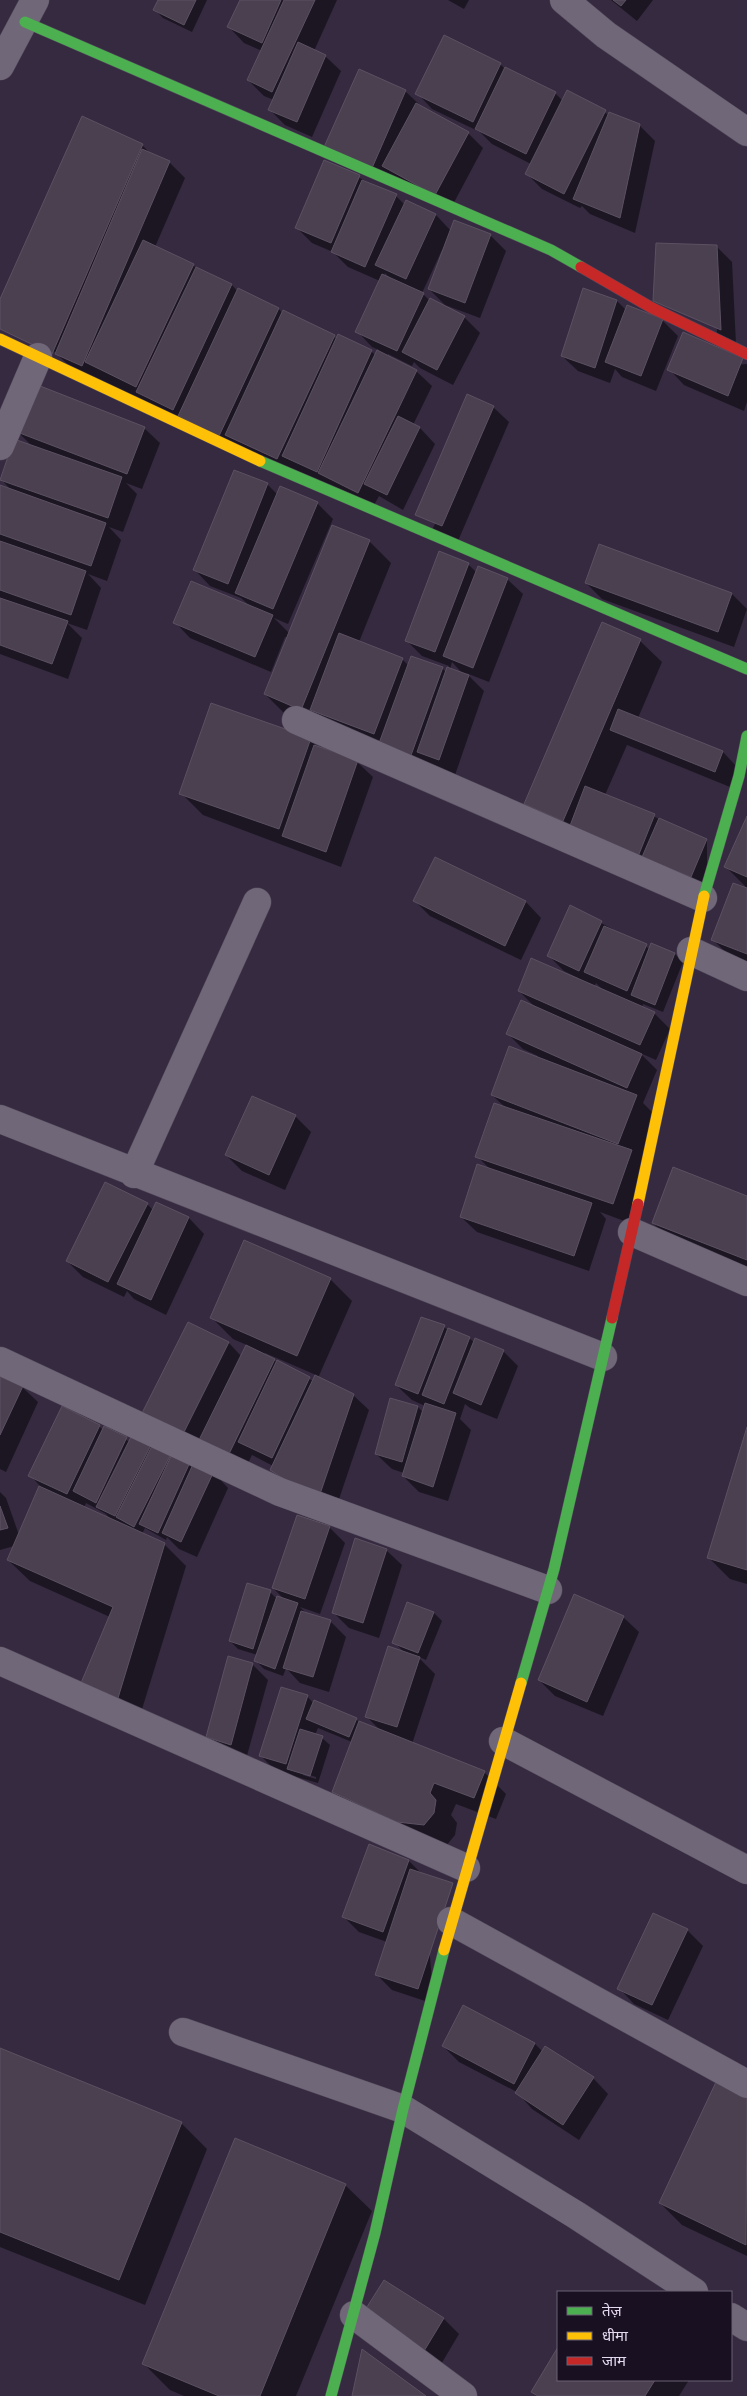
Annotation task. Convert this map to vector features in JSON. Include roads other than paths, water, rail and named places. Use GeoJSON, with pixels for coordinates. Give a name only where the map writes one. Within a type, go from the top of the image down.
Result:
{"type":"FeatureCollection","features":[{"type":"Feature","properties":{"kind":"street"},"geometry":{"type":"LineString","coordinates":[[564,0],[606,35],[747,132]]}},
{"type":"Feature","properties":{"kind":"street"},"geometry":{"type":"LineString","coordinates":[[0,66],[30,11],[551,250],[652,308],[747,354]]}},
{"type":"Feature","properties":{"kind":"street"},"geometry":{"type":"LineString","coordinates":[[0,339],[302,481],[747,669]]}},
{"type":"Feature","properties":{"kind":"street"},"geometry":{"type":"LineString","coordinates":[[0,446],[38,357]]}},
{"type":"Feature","properties":{"kind":"street"},"geometry":{"type":"LineString","coordinates":[[296,720],[703,898]]}},
{"type":"Feature","properties":{"kind":"street"},"geometry":{"type":"LineString","coordinates":[[331,2396],[375,2233],[403,2110],[451,1921],[548,1590],[632,1232],[703,898],[740,776],[747,736]]}},
{"type":"Feature","properties":{"kind":"street"},"geometry":{"type":"LineString","coordinates":[[134,1174],[257,902]]}},
{"type":"Feature","properties":{"kind":"street"},"geometry":{"type":"LineString","coordinates":[[691,951],[747,978]]}},
{"type":"Feature","properties":{"kind":"street"},"geometry":{"type":"LineString","coordinates":[[0,1120],[603,1358]]}},
{"type":"Feature","properties":{"kind":"street"},"geometry":{"type":"LineString","coordinates":[[632,1232],[747,1282]]}},
{"type":"Feature","properties":{"kind":"street"},"geometry":{"type":"LineString","coordinates":[[0,1362],[280,1492],[548,1590]]}},
{"type":"Feature","properties":{"kind":"street"},"geometry":{"type":"LineString","coordinates":[[0,1661],[466,1868]]}},
{"type":"Feature","properties":{"kind":"street"},"geometry":{"type":"LineString","coordinates":[[503,1740],[747,1870]]}},
{"type":"Feature","properties":{"kind":"street"},"geometry":{"type":"LineString","coordinates":[[451,1921],[747,2084]]}},
{"type":"Feature","properties":{"kind":"street"},"geometry":{"type":"LineString","coordinates":[[183,2032],[403,2110],[576,2215],[692,2291]]}},
{"type":"Feature","properties":{"kind":"street"},"geometry":{"type":"LineString","coordinates":[[354,2315],[463,2396]]}},
{"type":"Feature","properties":{"kind":"street"},"geometry":{"type":"LineString","coordinates":[[732,2317],[747,2327]]}}]}
